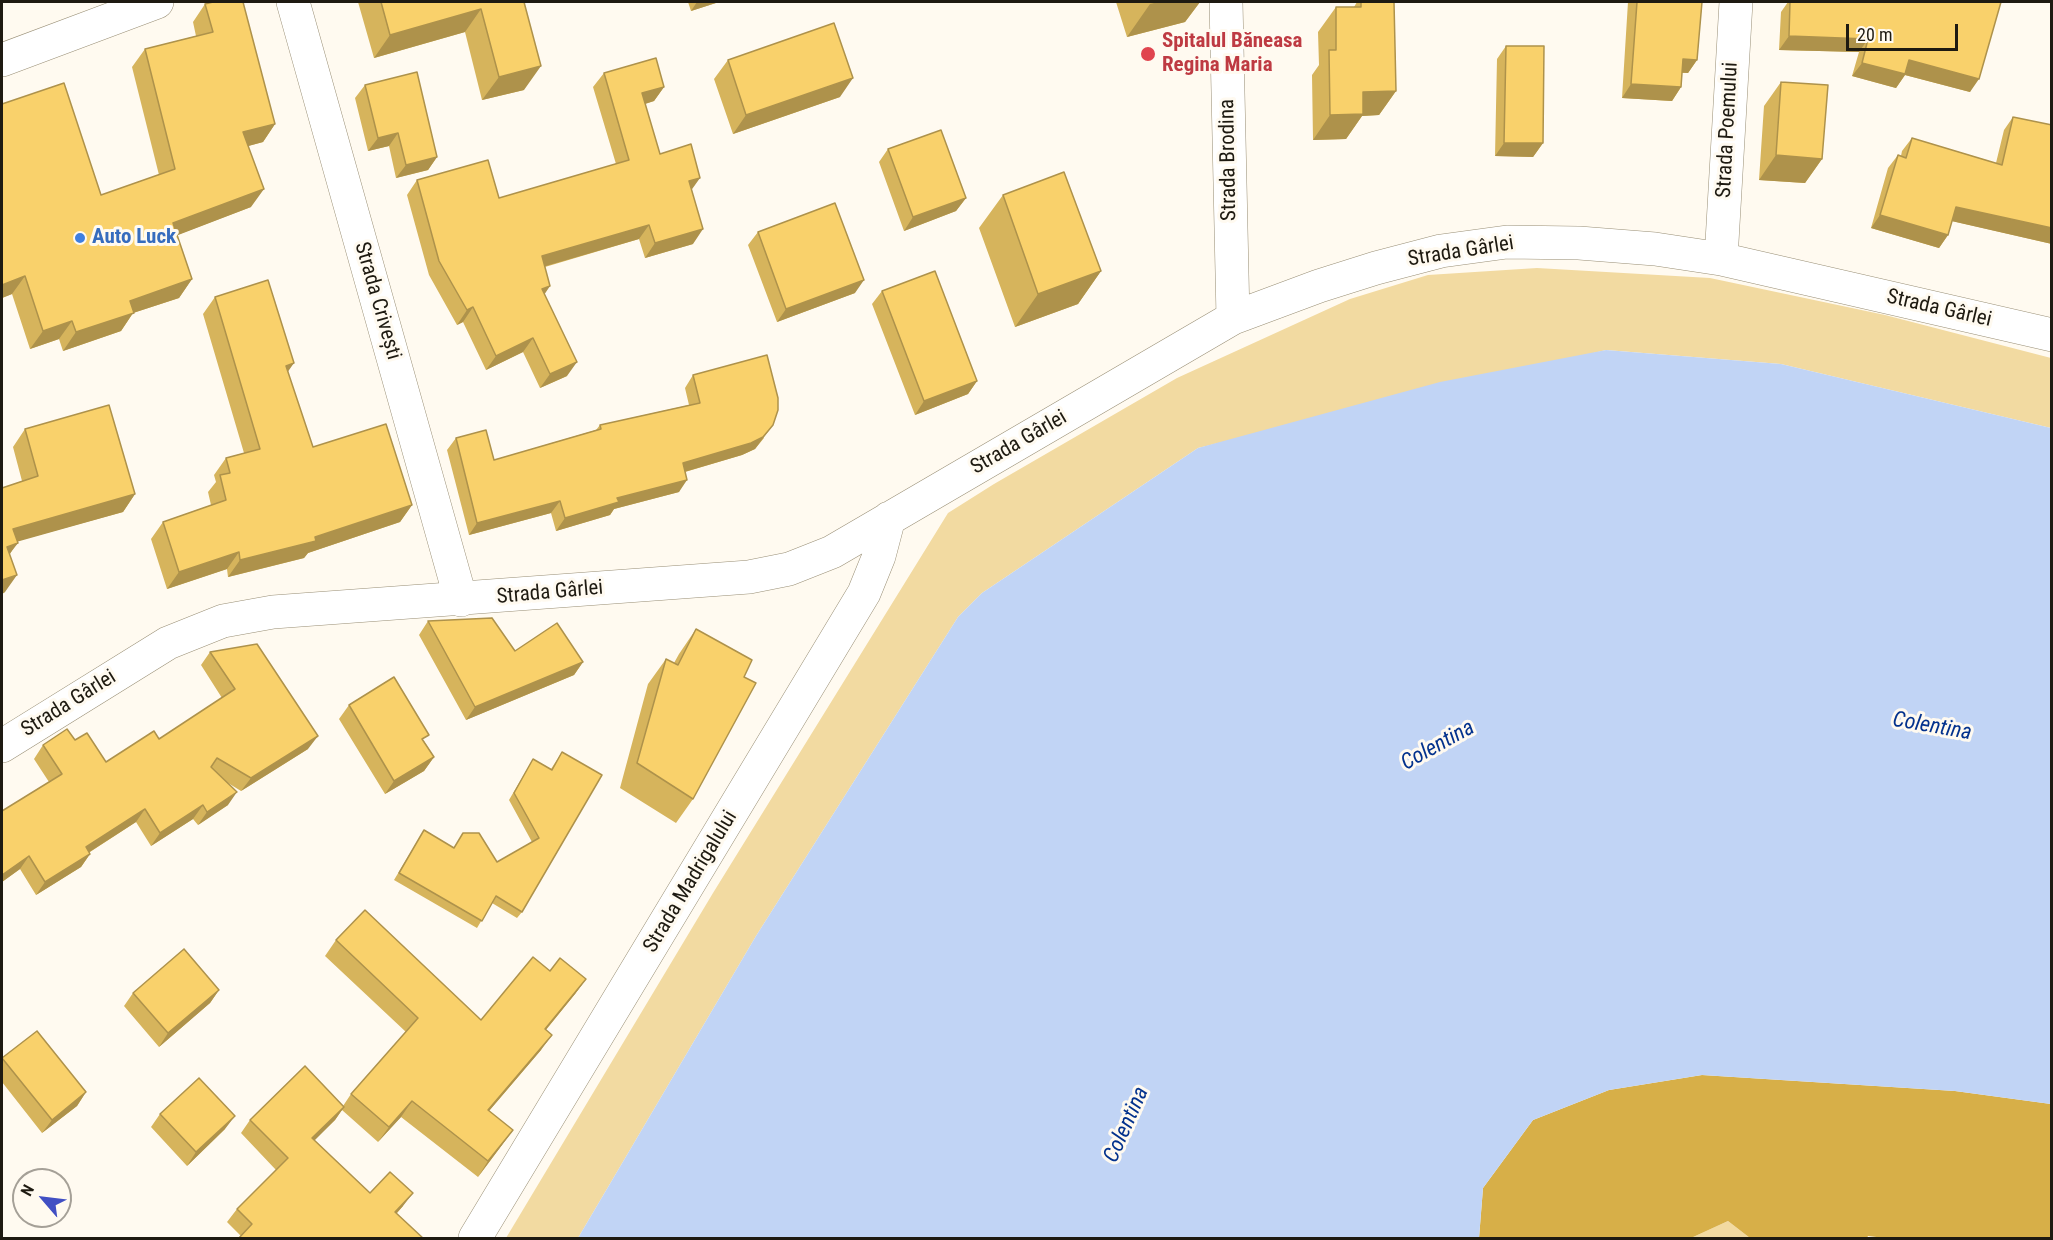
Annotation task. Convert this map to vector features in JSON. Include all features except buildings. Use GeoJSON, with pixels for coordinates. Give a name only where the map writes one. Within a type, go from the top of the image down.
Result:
{"type":"FeatureCollection","features":[{"type":"Feature","properties":{"kind":"street"},"geometry":{"type":"LineString","coordinates":[[2,60],[157,2]]}},
{"type":"Feature","properties":{"kind":"street","name":"Strada Crivești"},"geometry":{"type":"LineString","coordinates":[[294,2],[461,600]]}},
{"type":"Feature","properties":{"kind":"street","name":"Strada Brodina"},"geometry":{"type":"LineString","coordinates":[[1226,2],[1233,318]]}},
{"type":"Feature","properties":{"kind":"street","name":"Strada Poemului"},"geometry":{"type":"LineString","coordinates":[[1720,259],[1736,2]]}},
{"type":"Feature","properties":{"kind":"street","name":"Strada Gârlei"},"geometry":{"type":"LineString","coordinates":[[2,746],[168,643],[223,621],[273,612],[461,600],[749,577],[789,569],[832,552],[1233,318],[1309,289],[1386,264],[1441,252],[1507,242],[1590,243],[1655,249],[1720,259],[2052,335]]}},
{"type":"Feature","properties":{"kind":"street","name":"Strada Madrigalului"},"geometry":{"type":"LineString","coordinates":[[475,1239],[864,593],[879,556],[889,518]]}},
{"type":"Feature","properties":{"kind":"shaded area"},"geometry":{"type":"Polygon","coordinates":[[[1537,268],[1710,278],[1885,315],[2051,358],[2051,428],[1781,364],[1606,350],[1198,448],[982,593],[958,617],[756,936],[578,1238],[506,1238],[713,893],[948,513],[1177,378],[1350,299],[1428,275],[1537,268]]]}},
{"type":"Feature","properties":{"kind":"shaded area"},"geometry":{"type":"Polygon","coordinates":[[[1702,1075],[1955,1091],[2051,1104],[2051,1238],[1885,1238],[1868,1236],[1867,1238],[1750,1238],[1728,1221],[1691,1238],[1479,1238],[1483,1188],[1533,1120],[1609,1090],[1702,1075]]]}},
{"type":"Feature","properties":{"kind":"shaded area"},"geometry":{"type":"Polygon","coordinates":[[[1728,1221],[1750,1238],[1691,1238],[1728,1221]]]}},
{"type":"Feature","properties":{"kind":"water","name":"Colentina"},"geometry":{"type":"Polygon","coordinates":[[[1606,350],[1781,364],[2051,428],[2051,1104],[1955,1091],[1702,1075],[1609,1090],[1533,1120],[1483,1188],[1479,1238],[578,1238],[756,936],[958,617],[982,593],[1198,448],[1440,382],[1606,350]]]}},
{"type":"Feature","properties":{"kind":"place","name":"Spitalul Băneasa Regina Maria"},"geometry":{"type":"Point","coordinates":[1148,54]}},
{"type":"Feature","properties":{"kind":"place","name":"Auto Luck"},"geometry":{"type":"Point","coordinates":[80,238]}}]}
